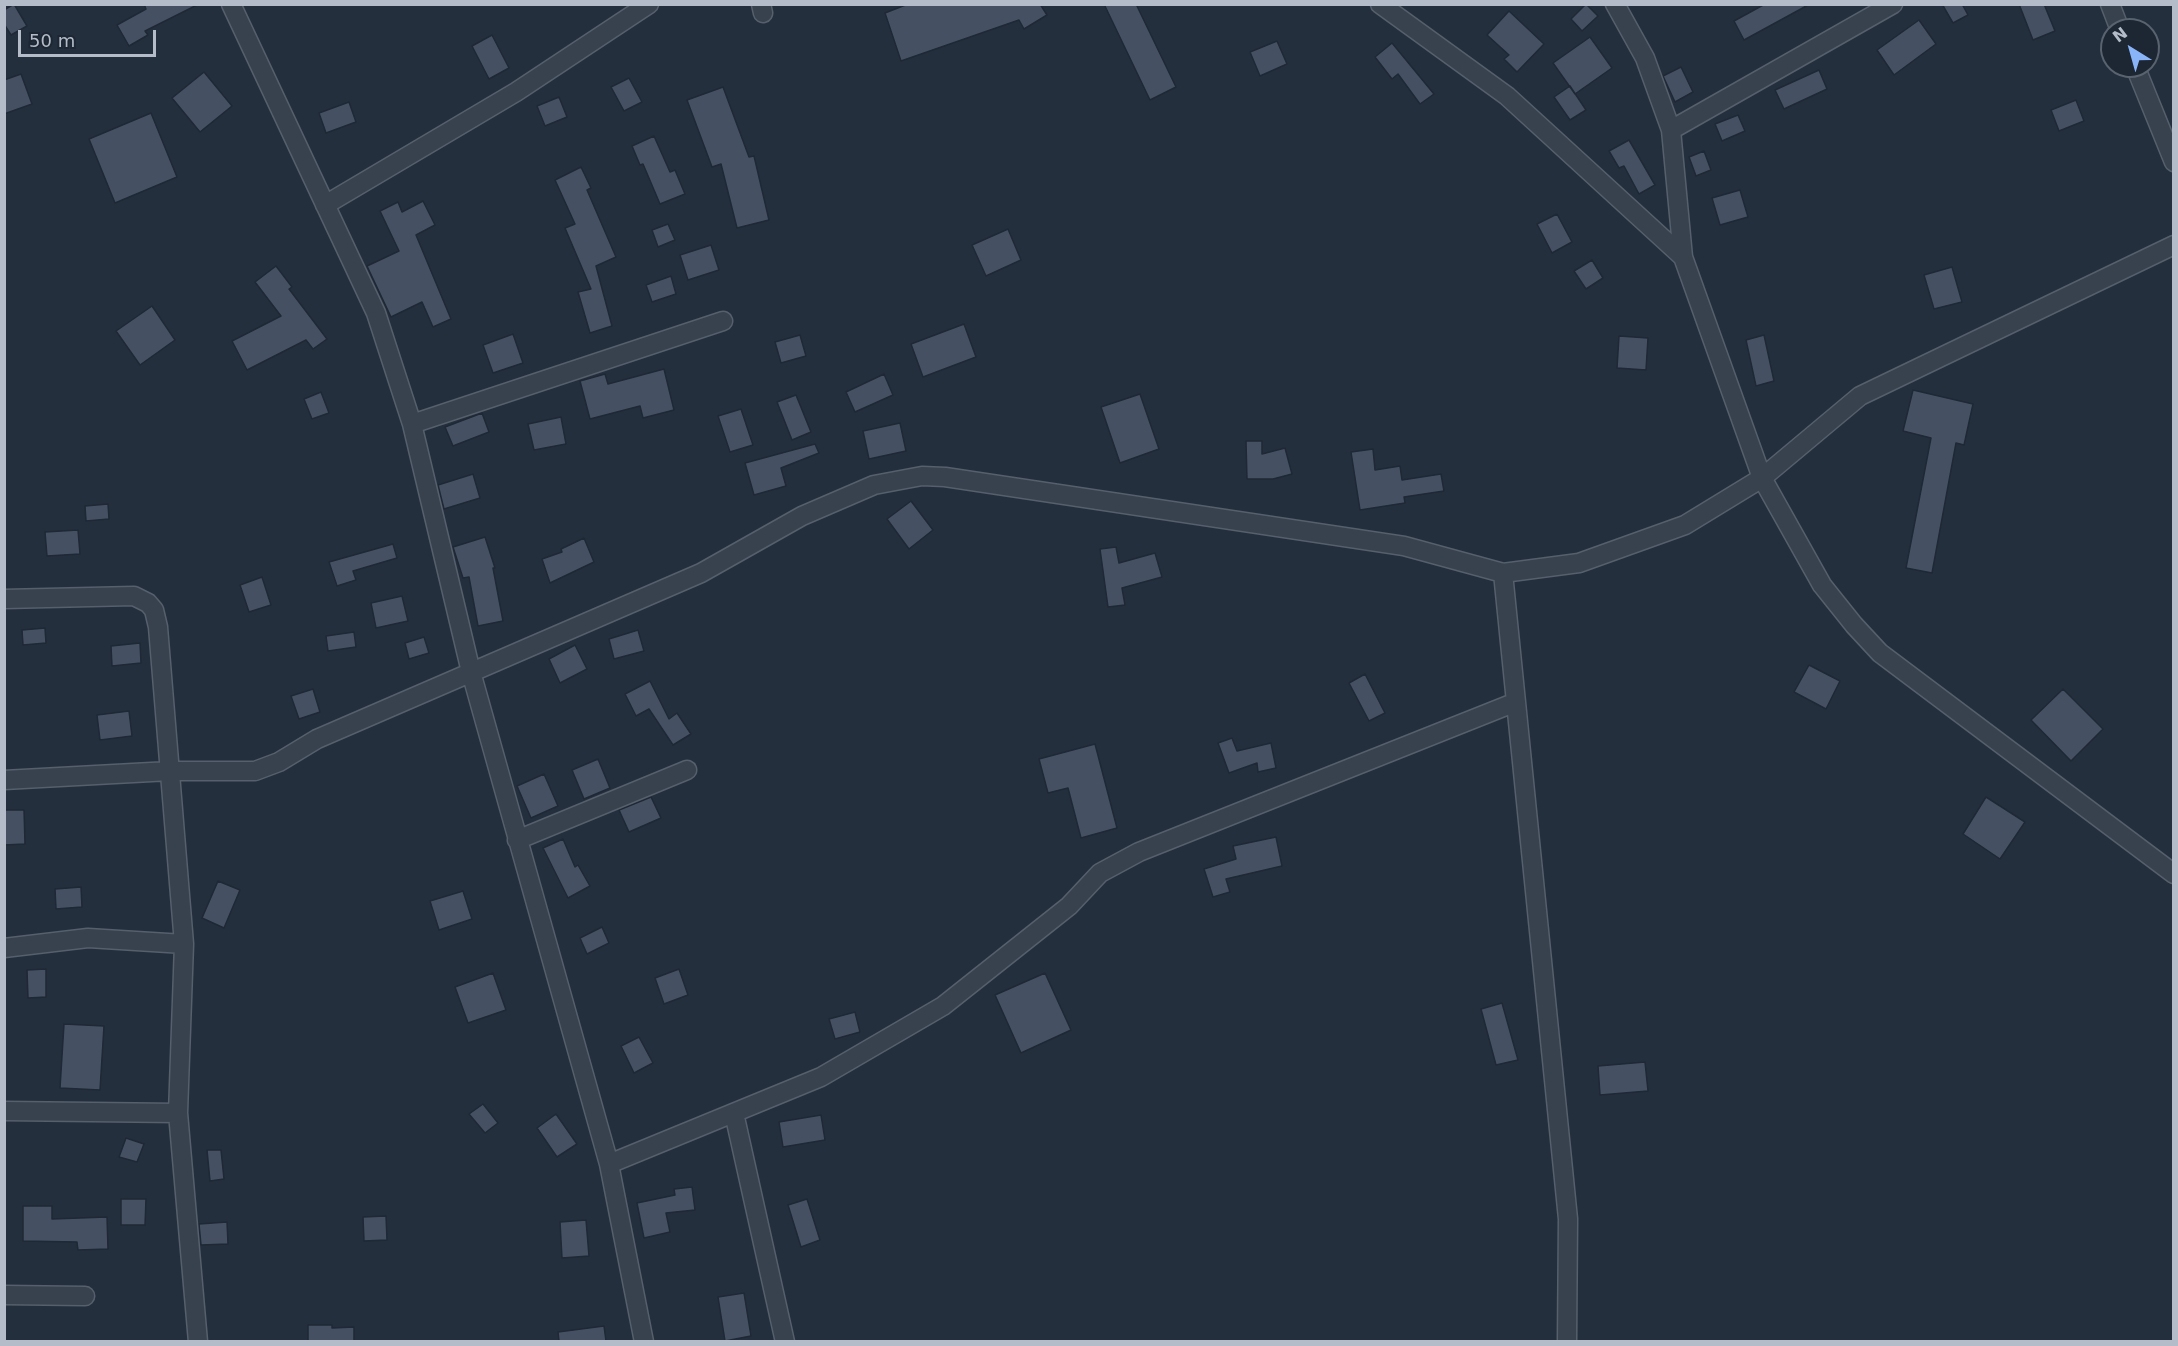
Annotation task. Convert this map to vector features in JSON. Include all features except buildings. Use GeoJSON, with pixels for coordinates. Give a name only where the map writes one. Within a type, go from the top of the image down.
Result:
{"type":"FeatureCollection","features":[{"type":"Feature","properties":{"kind":"street"},"geometry":{"type":"LineString","coordinates":[[231,4],[376,313],[412,424],[471,672],[609,1164],[644,1341]]}},
{"type":"Feature","properties":{"kind":"street"},"geometry":{"type":"LineString","coordinates":[[325,206],[516,92],[649,4]]}},
{"type":"Feature","properties":{"kind":"street"},"geometry":{"type":"LineString","coordinates":[[1380,4],[1507,96],[1683,257]]}},
{"type":"Feature","properties":{"kind":"street"},"geometry":{"type":"LineString","coordinates":[[1615,4],[1645,58],[1671,129],[1683,257],[1762,478],[1822,585],[1880,653],[2174,874]]}},
{"type":"Feature","properties":{"kind":"street"},"geometry":{"type":"LineString","coordinates":[[1671,129],[1893,4]]}},
{"type":"Feature","properties":{"kind":"street"},"geometry":{"type":"LineString","coordinates":[[2140,78],[2174,162]]}},
{"type":"Feature","properties":{"kind":"street"},"geometry":{"type":"LineString","coordinates":[[4,780],[170,771],[255,771],[279,762],[317,739],[701,573],[802,516],[874,485],[922,476],[957,479],[1404,546],[1503,573],[1579,563],[1685,525],[1762,478],[1860,396],[2174,245]]}},
{"type":"Feature","properties":{"kind":"street"},"geometry":{"type":"LineString","coordinates":[[412,424],[723,321]]}},
{"type":"Feature","properties":{"kind":"street"},"geometry":{"type":"LineString","coordinates":[[1503,573],[1568,1219],[1567,1341]]}},
{"type":"Feature","properties":{"kind":"street"},"geometry":{"type":"LineString","coordinates":[[4,599],[134,596],[148,603],[154,610],[158,627],[184,944],[178,1113],[198,1341]]}},
{"type":"Feature","properties":{"kind":"street"},"geometry":{"type":"LineString","coordinates":[[609,1164],[821,1077],[943,1006],[1069,906],[1100,873],[1140,852],[1516,702]]}},
{"type":"Feature","properties":{"kind":"street"},"geometry":{"type":"LineString","coordinates":[[517,840],[687,770]]}},
{"type":"Feature","properties":{"kind":"street"},"geometry":{"type":"LineString","coordinates":[[4,948],[88,938],[184,944]]}},
{"type":"Feature","properties":{"kind":"street"},"geometry":{"type":"LineString","coordinates":[[4,1111],[178,1113]]}},
{"type":"Feature","properties":{"kind":"street"},"geometry":{"type":"LineString","coordinates":[[734,1113],[785,1341]]}},
{"type":"Feature","properties":{"kind":"street"},"geometry":{"type":"LineString","coordinates":[[4,1295],[85,1296]]}}]}
